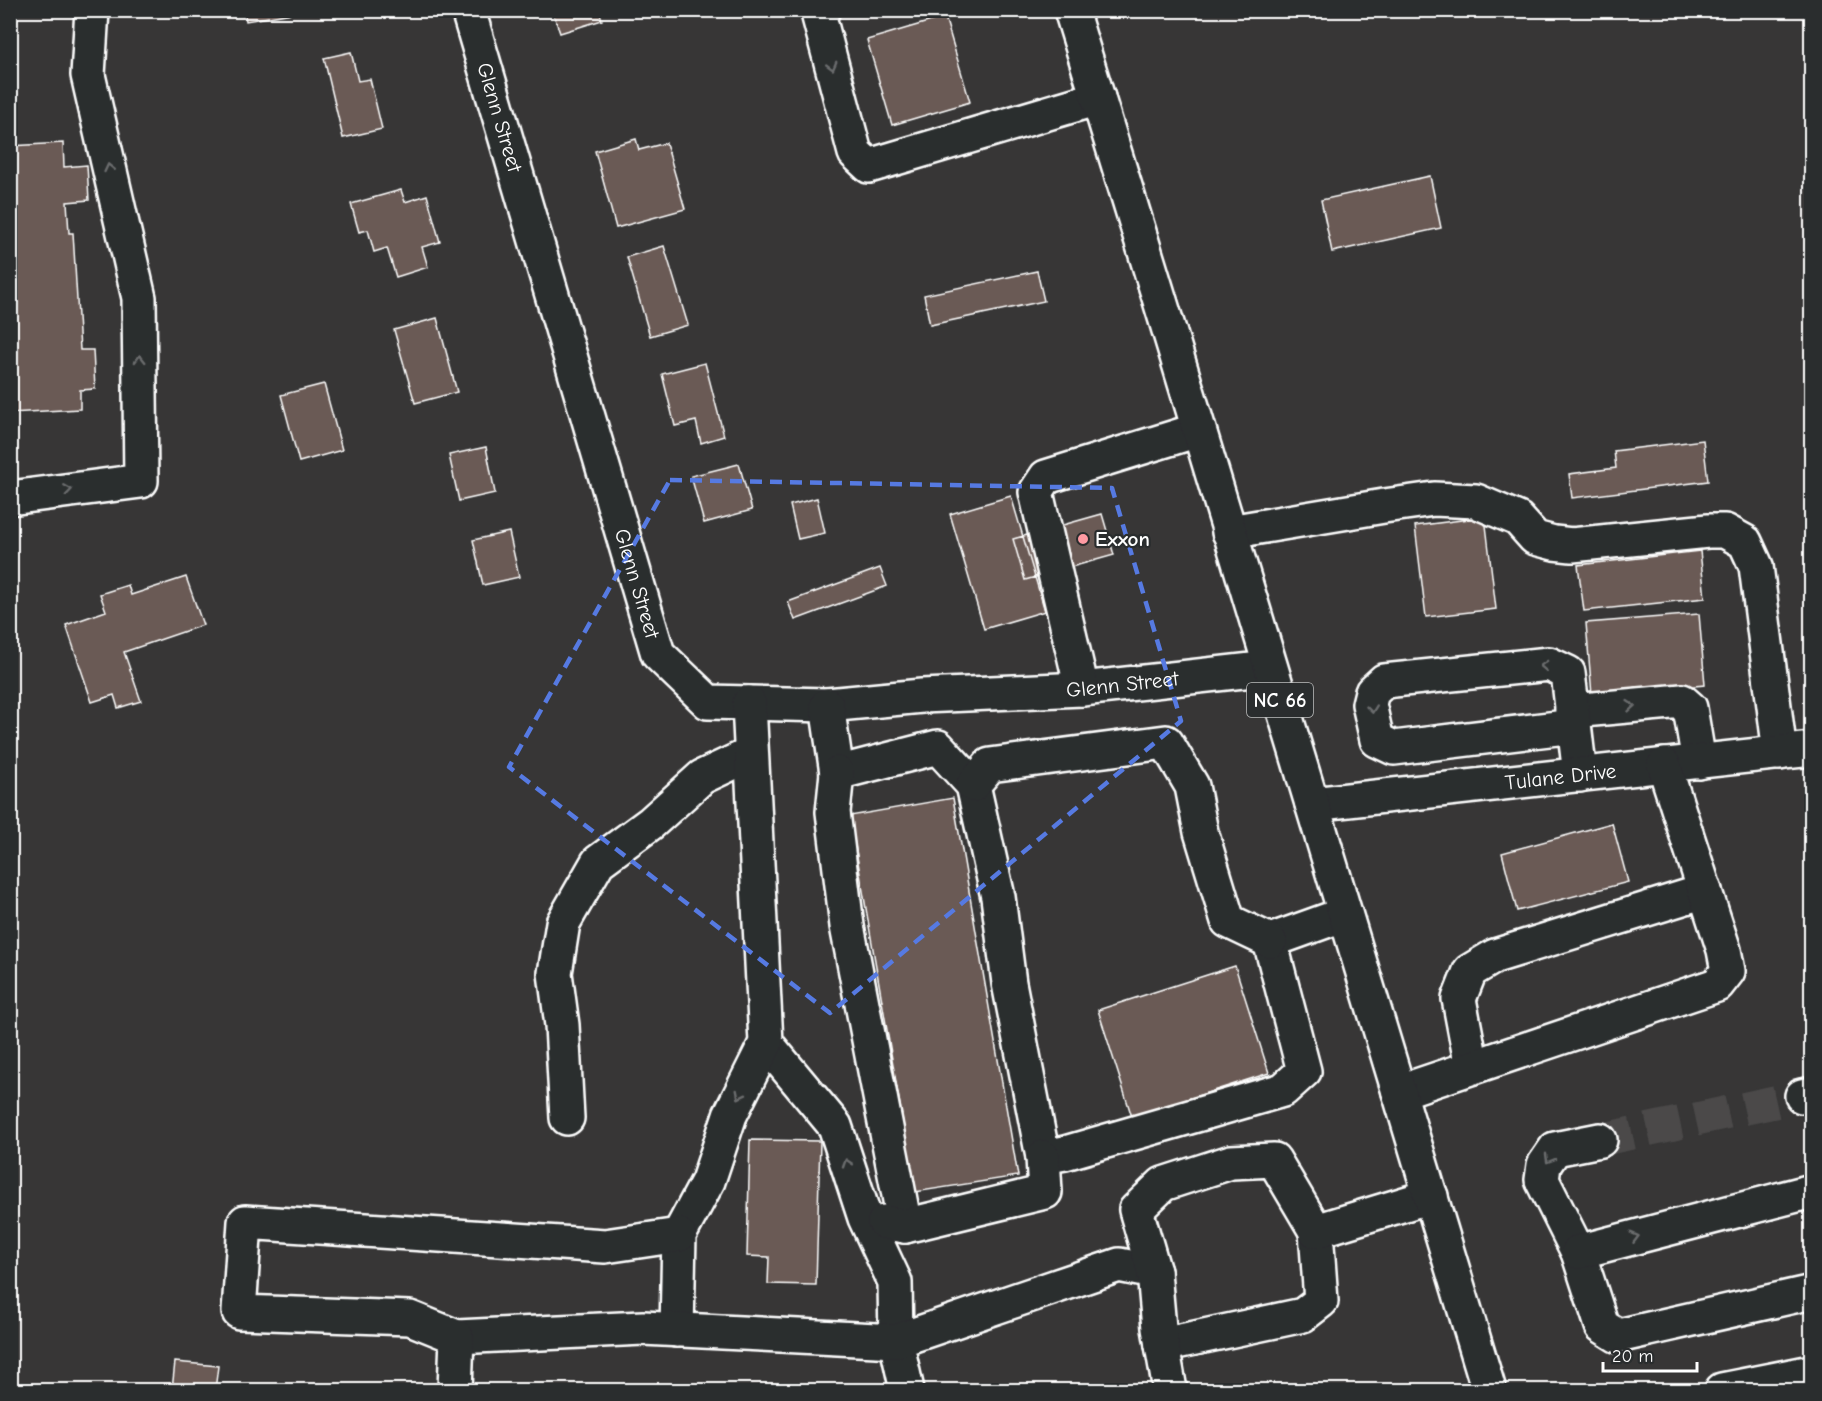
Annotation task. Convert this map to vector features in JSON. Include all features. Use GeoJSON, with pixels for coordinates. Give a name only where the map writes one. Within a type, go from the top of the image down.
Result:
{"type":"FeatureCollection","features":[{"type":"Feature","properties":{"kind":"street"},"geometry":{"type":"LineString","coordinates":[[10,498],[141,481],[139,298],[88,75],[92,10]]}},
{"type":"Feature","properties":{"kind":"street","name":"Glenn Street"},"geometry":{"type":"LineString","coordinates":[[468,10],[658,654],[708,702],[827,705],[922,696],[1082,689],[1270,668]]}},
{"type":"Feature","properties":{"kind":"street"},"geometry":{"type":"LineString","coordinates":[[823,10],[819,17],[855,153],[869,166],[1098,98]]}},
{"type":"Feature","properties":{"kind":"street","name":"NC 66"},"geometry":{"type":"LineString","coordinates":[[1071,10],[1489,1390]]}},
{"type":"Feature","properties":{"kind":"street"},"geometry":{"type":"LineString","coordinates":[[1082,689],[1036,492],[1046,477],[1198,430]]}},
{"type":"Feature","properties":{"kind":"street"},"geometry":{"type":"LineString","coordinates":[[1229,532],[1434,499],[1476,501],[1518,519],[1535,538],[1572,545],[1725,531],[1745,542],[1756,566],[1796,751]]}},
{"type":"Feature","properties":{"kind":"street"},"geometry":{"type":"LineString","coordinates":[[1580,775],[1573,719],[1568,673],[1550,664],[1384,681],[1372,692],[1369,704],[1377,740],[1394,748],[1573,719],[1682,701],[1690,708],[1699,762]]}},
{"type":"Feature","properties":{"kind":"street"},"geometry":{"type":"LineString","coordinates":[[865,1218],[905,1226],[1045,1192],[1043,1157],[1009,983],[998,897],[973,785],[938,747],[922,696]]}},
{"type":"Feature","properties":{"kind":"street"},"geometry":{"type":"LineString","coordinates":[[677,1330],[679,1235],[708,1181],[729,1115],[766,1043],[749,703]]}},
{"type":"Feature","properties":{"kind":"street"},"geometry":{"type":"LineString","coordinates":[[827,705],[837,773],[833,812],[847,926],[905,1226]]}},
{"type":"Feature","properties":{"kind":"street"},"geometry":{"type":"LineString","coordinates":[[973,785],[990,765],[1166,742],[1192,786],[1201,832],[1228,921],[1270,941],[1345,914]]}},
{"type":"Feature","properties":{"kind":"street"},"geometry":{"type":"LineString","coordinates":[[837,773],[938,747]]}},
{"type":"Feature","properties":{"kind":"street","name":"Tulane Drive"},"geometry":{"type":"LineString","coordinates":[[1312,804],[1796,751]]}},
{"type":"Feature","properties":{"kind":"street"},"geometry":{"type":"LineString","coordinates":[[567,1118],[562,1025],[555,973],[563,923],[598,862],[651,823],[702,777],[751,754]]}},
{"type":"Feature","properties":{"kind":"street"},"geometry":{"type":"LineString","coordinates":[[1399,1092],[1716,985],[1728,971],[1724,950],[1664,765]]}},
{"type":"Feature","properties":{"kind":"street"},"geometry":{"type":"LineString","coordinates":[[1472,1067],[1459,999],[1470,971],[1495,956],[1705,891]]}},
{"type":"Feature","properties":{"kind":"street"},"geometry":{"type":"LineString","coordinates":[[1043,1157],[1283,1090],[1304,1071],[1270,941]]}},
{"type":"Feature","properties":{"kind":"street"},"geometry":{"type":"LineString","coordinates":[[766,1043],[835,1126],[865,1218],[895,1282],[896,1341],[907,1390]]}},
{"type":"Feature","properties":{"kind":"street"},"geometry":{"type":"LineString","coordinates":[[1600,1140],[1555,1149],[1544,1165],[1542,1180],[1578,1252],[1602,1326],[1618,1336],[1812,1292]]}},
{"type":"Feature","properties":{"kind":"street"},"geometry":{"type":"LineString","coordinates":[[1162,1345],[1303,1315],[1321,1302],[1316,1232],[1274,1160],[1231,1162],[1163,1184],[1136,1209],[1154,1272],[1159,1328],[1162,1345],[1170,1390]]}},
{"type":"Feature","properties":{"kind":"street"},"geometry":{"type":"LineString","coordinates":[[1578,1252],[1812,1191]]}},
{"type":"Feature","properties":{"kind":"street"},"geometry":{"type":"LineString","coordinates":[[1316,1232],[1431,1196]]}},
{"type":"Feature","properties":{"kind":"street"},"geometry":{"type":"LineString","coordinates":[[679,1235],[605,1246],[244,1222],[238,1312],[410,1318],[457,1337],[643,1328],[896,1341],[1119,1265],[1154,1272]]}},
{"type":"Feature","properties":{"kind":"street"},"geometry":{"type":"LineString","coordinates":[[455,1390],[457,1337]]}},
{"type":"Feature","properties":{"kind":"street"},"geometry":{"type":"LineString","coordinates":[[1722,1390],[1812,1372]]}},
{"type":"Feature","properties":{"kind":"highlighted area"},"geometry":{"type":"Polygon","coordinates":[[[670,480],[1112,488],[1181,721],[830,1013],[509,767],[670,480]]]}},
{"type":"Feature","properties":{"kind":"building"},"geometry":{"type":"Polygon","coordinates":[[[244,10],[292,10],[292,13],[246,21],[244,10]]]}},
{"type":"Feature","properties":{"kind":"building"},"geometry":{"type":"Polygon","coordinates":[[[552,10],[599,10],[602,20],[560,33],[552,10]]]}},
{"type":"Feature","properties":{"kind":"building"},"geometry":{"type":"Polygon","coordinates":[[[945,17],[970,102],[892,125],[867,40],[945,17]]]}},
{"type":"Feature","properties":{"kind":"building"},"geometry":{"type":"Polygon","coordinates":[[[351,52],[358,81],[370,79],[382,129],[343,138],[324,58],[351,52]]]}},
{"type":"Feature","properties":{"kind":"building"},"geometry":{"type":"Polygon","coordinates":[[[636,139],[639,150],[666,143],[685,209],[616,228],[595,151],[636,139]]]}},
{"type":"Feature","properties":{"kind":"building"},"geometry":{"type":"Polygon","coordinates":[[[63,143],[64,167],[87,165],[89,200],[67,202],[69,233],[73,233],[80,350],[93,350],[95,389],[80,390],[80,409],[10,413],[10,146],[63,143]]]}},
{"type":"Feature","properties":{"kind":"building"},"geometry":{"type":"Polygon","coordinates":[[[1430,176],[1441,228],[1332,252],[1321,200],[1430,176]]]}},
{"type":"Feature","properties":{"kind":"building"},"geometry":{"type":"Polygon","coordinates":[[[401,190],[405,202],[427,195],[440,242],[422,247],[428,267],[396,277],[387,248],[374,252],[368,230],[359,232],[351,204],[401,190]]]}},
{"type":"Feature","properties":{"kind":"building"},"geometry":{"type":"Polygon","coordinates":[[[664,246],[688,325],[650,336],[627,257],[664,246]]]}},
{"type":"Feature","properties":{"kind":"building"},"geometry":{"type":"Polygon","coordinates":[[[1037,271],[1044,301],[930,325],[924,295],[1037,271]]]}},
{"type":"Feature","properties":{"kind":"building"},"geometry":{"type":"Polygon","coordinates":[[[437,318],[457,392],[415,403],[394,330],[437,318]]]}},
{"type":"Feature","properties":{"kind":"building"},"geometry":{"type":"Polygon","coordinates":[[[705,363],[724,436],[701,443],[696,421],[675,426],[662,374],[705,363]]]}},
{"type":"Feature","properties":{"kind":"building"},"geometry":{"type":"Polygon","coordinates":[[[324,384],[342,450],[299,462],[281,395],[324,384]]]}},
{"type":"Feature","properties":{"kind":"building"},"geometry":{"type":"Polygon","coordinates":[[[1703,440],[1708,481],[1572,498],[1569,474],[1616,468],[1614,451],[1703,440]]]}},
{"type":"Feature","properties":{"kind":"building"},"geometry":{"type":"Polygon","coordinates":[[[486,447],[495,493],[459,501],[449,455],[486,447]]]}},
{"type":"Feature","properties":{"kind":"building"},"geometry":{"type":"Polygon","coordinates":[[[739,464],[752,510],[704,523],[691,476],[739,464]]]}},
{"type":"Feature","properties":{"kind":"building"},"geometry":{"type":"Polygon","coordinates":[[[1011,496],[1045,611],[984,629],[950,514],[1011,496]]]}},
{"type":"Feature","properties":{"kind":"building"},"geometry":{"type":"Polygon","coordinates":[[[817,498],[825,533],[798,539],[790,505],[817,498]]]}},
{"type":"Feature","properties":{"kind":"building"},"geometry":{"type":"Polygon","coordinates":[[[1102,514],[1114,555],[1025,580],[1013,539],[1102,514]]]}},
{"type":"Feature","properties":{"kind":"building"},"geometry":{"type":"Polygon","coordinates":[[[1485,517],[1496,609],[1426,617],[1415,526],[1485,517]]]}},
{"type":"Feature","properties":{"kind":"building"},"geometry":{"type":"Polygon","coordinates":[[[509,532],[519,577],[483,585],[473,540],[509,532]]]}},
{"type":"Feature","properties":{"kind":"building"},"geometry":{"type":"Polygon","coordinates":[[[1700,551],[1705,598],[1584,611],[1578,565],[1700,551]]]}},
{"type":"Feature","properties":{"kind":"building"},"geometry":{"type":"Polygon","coordinates":[[[880,568],[887,586],[795,620],[788,602],[880,568]]]}},
{"type":"Feature","properties":{"kind":"building"},"geometry":{"type":"Polygon","coordinates":[[[186,577],[203,625],[124,652],[141,701],[118,708],[114,695],[92,702],[66,625],[106,611],[100,594],[128,585],[131,595],[186,577]]]}},
{"type":"Feature","properties":{"kind":"building"},"geometry":{"type":"Polygon","coordinates":[[[1699,614],[1705,685],[1592,695],[1586,623],[1699,614]]]}},
{"type":"Feature","properties":{"kind":"building"},"geometry":{"type":"Polygon","coordinates":[[[953,798],[1018,1176],[915,1192],[850,816],[953,798]]]}},
{"type":"Feature","properties":{"kind":"building"},"geometry":{"type":"Polygon","coordinates":[[[1612,823],[1628,882],[1517,911],[1502,853],[1612,823]]]}},
{"type":"Feature","properties":{"kind":"building"},"geometry":{"type":"Polygon","coordinates":[[[1235,966],[1269,1073],[1132,1117],[1098,1010],[1235,966]]]}},
{"type":"Feature","properties":{"kind":"building"},"geometry":{"type":"Polygon","coordinates":[[[750,1140],[820,1141],[816,1285],[768,1284],[769,1257],[747,1256],[750,1140]]]}},
{"type":"Feature","properties":{"kind":"building"},"geometry":{"type":"Polygon","coordinates":[[[175,1362],[218,1366],[215,1390],[172,1390],[175,1362]]]}},
{"type":"Feature","properties":{"kind":"tunnel"},"geometry":{"type":"LineString","coordinates":[[1600,1140],[1802,1096]]}},
{"type":"Feature","properties":{"kind":"place","name":"Exxon"},"geometry":{"type":"Point","coordinates":[1083,539]}}]}
